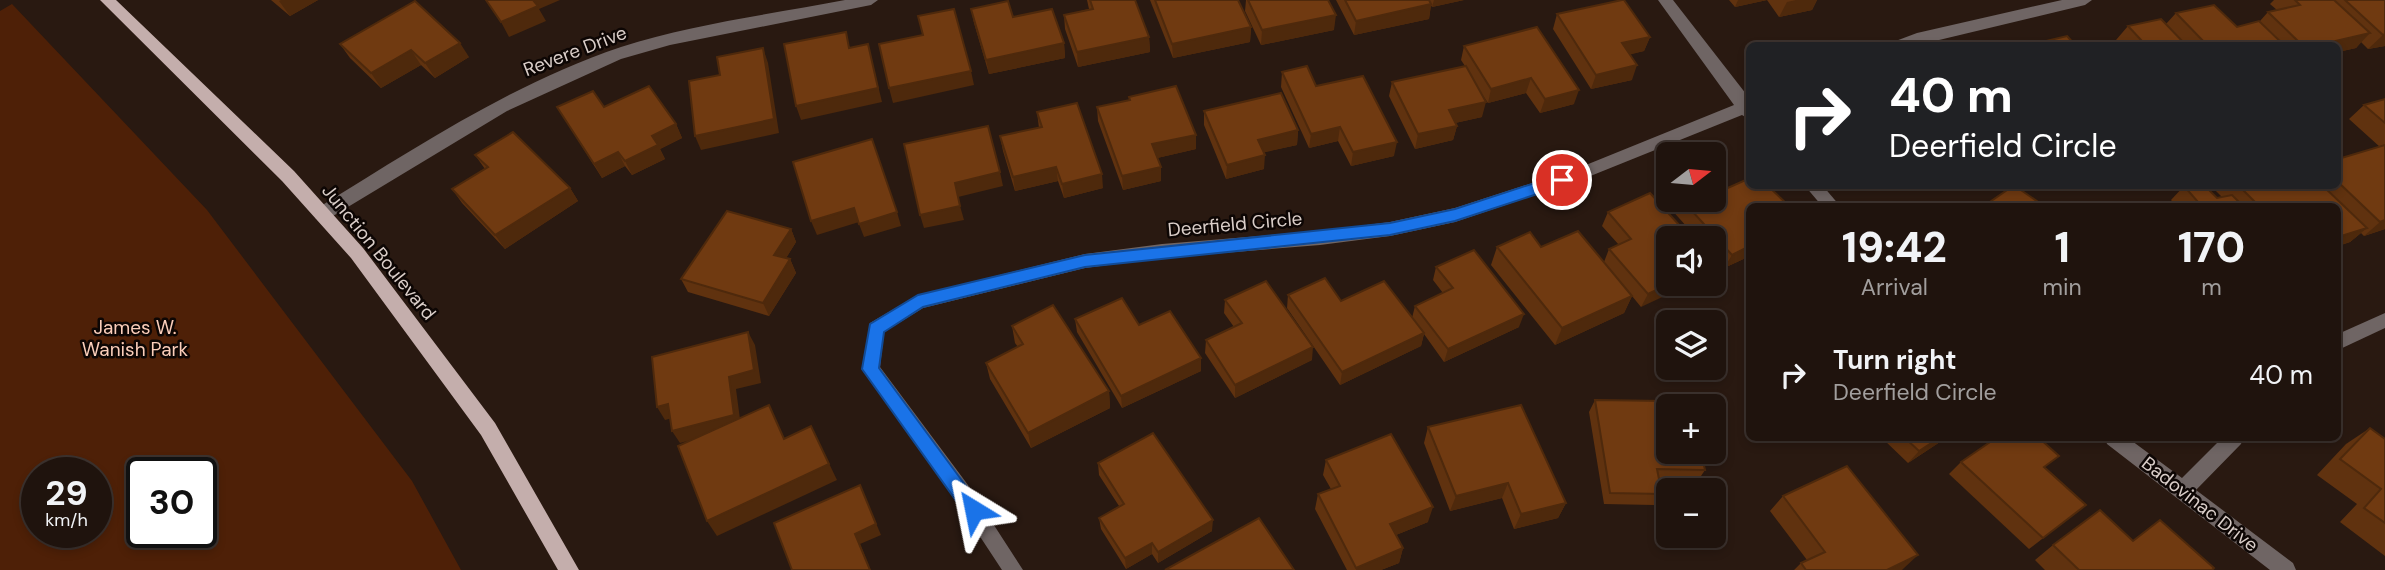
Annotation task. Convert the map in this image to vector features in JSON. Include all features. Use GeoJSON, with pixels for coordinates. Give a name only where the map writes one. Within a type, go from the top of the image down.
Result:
{"type":"FeatureCollection","features":[{"type":"Feature","properties":{"kind":"main road","name":"Junction Boulevard"},"geometry":{"type":"LineString","coordinates":[[107,0],[288,176],[390,296],[488,429],[569,570]]}},
{"type":"Feature","properties":{"kind":"street","name":"Revere Drive"},"geometry":{"type":"LineString","coordinates":[[322,214],[455,131],[508,101],[564,75],[619,54],[693,35],[871,0]]}},
{"type":"Feature","properties":{"kind":"street"},"geometry":{"type":"LineString","coordinates":[[1665,0],[1746,106]]}},
{"type":"Feature","properties":{"kind":"street"},"geometry":{"type":"LineString","coordinates":[[1908,42],[2085,0]]}},
{"type":"Feature","properties":{"kind":"street","name":"Deerfield Circle"},"geometry":{"type":"LineString","coordinates":[[1013,570],[961,491],[871,369],[876,328],[918,302],[1085,261],[1162,251],[1332,237],[1390,229],[1455,215],[1582,173],[1746,110]]}},
{"type":"Feature","properties":{"kind":"street"},"geometry":{"type":"LineString","coordinates":[[1816,189],[1829,203]]}},
{"type":"Feature","properties":{"kind":"street"},"geometry":{"type":"LineString","coordinates":[[2341,341],[2385,320]]}},
{"type":"Feature","properties":{"kind":"street","name":"Badovinac Drive"},"geometry":{"type":"LineString","coordinates":[[2118,441],[2286,570]]}},
{"type":"Feature","properties":{"kind":"street"},"geometry":{"type":"LineString","coordinates":[[2183,490],[2231,441]]}},
{"type":"Feature","properties":{"kind":"green space","name":"James W. Wanish Park"},"geometry":{"type":"Polygon","coordinates":[[[12,4],[207,210],[412,481],[461,570],[0,570],[0,11],[12,4]]]}},
{"type":"Feature","properties":{"kind":"building"},"geometry":{"type":"Polygon","coordinates":[[[486,0],[533,0],[538,6],[501,22],[486,0]]]}},
{"type":"Feature","properties":{"kind":"building"},"geometry":{"type":"Polygon","coordinates":[[[1090,0],[1135,0],[1149,37],[1077,52],[1064,15],[1093,9],[1090,0]]]}},
{"type":"Feature","properties":{"kind":"building"},"geometry":{"type":"Polygon","coordinates":[[[1155,0],[1238,0],[1251,27],[1172,44],[1155,0]]]}},
{"type":"Feature","properties":{"kind":"building"},"geometry":{"type":"Polygon","coordinates":[[[1248,0],[1328,0],[1336,15],[1262,30],[1248,0]]]}},
{"type":"Feature","properties":{"kind":"building"},"geometry":{"type":"Polygon","coordinates":[[[1345,0],[1429,0],[1431,4],[1356,21],[1345,0]]]}},
{"type":"Feature","properties":{"kind":"building"},"geometry":{"type":"Polygon","coordinates":[[[1624,0],[1650,37],[1622,43],[1637,65],[1596,75],[1557,14],[1624,0]]]}},
{"type":"Feature","properties":{"kind":"building"},"geometry":{"type":"Polygon","coordinates":[[[2295,0],[2334,0],[2370,33],[2331,42],[2299,42],[2268,12],[2300,5],[2295,0]]]}},
{"type":"Feature","properties":{"kind":"building"},"geometry":{"type":"Polygon","coordinates":[[[2345,0],[2385,0],[2385,34],[2383,35],[2345,0]]]}},
{"type":"Feature","properties":{"kind":"building"},"geometry":{"type":"Polygon","coordinates":[[[415,1],[460,43],[425,63],[411,50],[371,73],[340,44],[415,1]]]}},
{"type":"Feature","properties":{"kind":"building"},"geometry":{"type":"Polygon","coordinates":[[[1008,1],[1013,17],[1052,9],[1064,43],[986,60],[971,9],[1008,1]]]}},
{"type":"Feature","properties":{"kind":"building"},"geometry":{"type":"Polygon","coordinates":[[[2214,5],[2237,27],[2259,21],[2281,42],[2204,42],[2176,13],[2214,5]]]}},
{"type":"Feature","properties":{"kind":"building"},"geometry":{"type":"Polygon","coordinates":[[[954,9],[971,71],[889,88],[879,44],[923,35],[918,16],[954,9]]]}},
{"type":"Feature","properties":{"kind":"building"},"geometry":{"type":"Polygon","coordinates":[[[2161,19],[2183,42],[2138,42],[2142,41],[2128,26],[2161,19]]]}},
{"type":"Feature","properties":{"kind":"building"},"geometry":{"type":"Polygon","coordinates":[[[1537,27],[1579,90],[1545,99],[1531,78],[1491,89],[1464,46],[1537,27]]]}},
{"type":"Feature","properties":{"kind":"building"},"geometry":{"type":"Polygon","coordinates":[[[846,32],[849,48],[868,44],[878,88],[796,106],[784,44],[846,32]]]}},
{"type":"Feature","properties":{"kind":"building"},"geometry":{"type":"Polygon","coordinates":[[[2067,36],[2072,42],[2042,42],[2067,36]]]}},
{"type":"Feature","properties":{"kind":"building"},"geometry":{"type":"Polygon","coordinates":[[[763,48],[774,119],[695,136],[689,81],[720,75],[717,57],[763,48]]]}},
{"type":"Feature","properties":{"kind":"building"},"geometry":{"type":"Polygon","coordinates":[[[1307,66],[1316,86],[1363,76],[1397,142],[1353,152],[1340,127],[1311,134],[1282,72],[1307,66]]]}},
{"type":"Feature","properties":{"kind":"building"},"geometry":{"type":"Polygon","coordinates":[[[1466,66],[1486,102],[1449,110],[1457,126],[1418,134],[1392,82],[1466,66]]]}},
{"type":"Feature","properties":{"kind":"building"},"geometry":{"type":"Polygon","coordinates":[[[649,86],[676,124],[652,136],[658,145],[625,161],[618,152],[594,164],[557,107],[593,91],[604,107],[649,86]]]}},
{"type":"Feature","properties":{"kind":"building"},"geometry":{"type":"Polygon","coordinates":[[[1176,86],[1196,135],[1152,144],[1161,167],[1122,176],[1097,107],[1176,86]]]}},
{"type":"Feature","properties":{"kind":"building"},"geometry":{"type":"Polygon","coordinates":[[[1281,93],[1298,130],[1258,140],[1265,155],[1227,165],[1204,111],[1281,93]]]}},
{"type":"Feature","properties":{"kind":"building"},"geometry":{"type":"Polygon","coordinates":[[[2385,99],[2385,123],[2364,105],[2385,99]]]}},
{"type":"Feature","properties":{"kind":"building"},"geometry":{"type":"Polygon","coordinates":[[[1077,103],[1102,174],[1062,184],[1056,167],[1013,177],[1000,136],[1042,127],[1037,112],[1077,103]]]}},
{"type":"Feature","properties":{"kind":"building"},"geometry":{"type":"Polygon","coordinates":[[[988,126],[1000,172],[955,183],[960,206],[920,215],[904,144],[988,126]]]}},
{"type":"Feature","properties":{"kind":"building"},"geometry":{"type":"Polygon","coordinates":[[[513,132],[570,188],[495,235],[452,189],[488,167],[475,155],[513,132]]]}},
{"type":"Feature","properties":{"kind":"building"},"geometry":{"type":"Polygon","coordinates":[[[872,139],[897,212],[859,224],[854,208],[811,221],[793,162],[872,139]]]}},
{"type":"Feature","properties":{"kind":"building"},"geometry":{"type":"Polygon","coordinates":[[[2385,145],[2385,220],[2380,222],[2341,185],[2341,158],[2385,145]]]}},
{"type":"Feature","properties":{"kind":"building"},"geometry":{"type":"Polygon","coordinates":[[[1746,180],[1746,189],[1771,189],[1786,203],[1746,203],[1746,248],[1732,255],[1726,248],[1726,226],[1706,226],[1693,212],[1726,212],[1726,189],[1746,180]]]}},
{"type":"Feature","properties":{"kind":"building"},"geometry":{"type":"Polygon","coordinates":[[[2009,189],[2019,189],[2040,203],[1988,203],[2009,189]]]}},
{"type":"Feature","properties":{"kind":"building"},"geometry":{"type":"Polygon","coordinates":[[[2187,189],[2208,189],[2217,198],[2232,195],[2240,203],[2199,203],[2187,189]]]}},
{"type":"Feature","properties":{"kind":"building"},"geometry":{"type":"Polygon","coordinates":[[[2242,189],[2326,189],[2341,203],[2256,203],[2242,189]]]}},
{"type":"Feature","properties":{"kind":"building"},"geometry":{"type":"Polygon","coordinates":[[[1650,193],[1656,200],[1656,212],[1667,212],[1680,226],[1656,226],[1656,290],[1648,294],[1609,249],[1631,239],[1608,212],[1650,193]]]}},
{"type":"Feature","properties":{"kind":"building"},"geometry":{"type":"Polygon","coordinates":[[[2341,203],[2367,228],[2341,236],[2341,203]]]}},
{"type":"Feature","properties":{"kind":"building"},"geometry":{"type":"Polygon","coordinates":[[[727,211],[791,229],[774,255],[790,259],[763,303],[681,279],[727,211]]]}},
{"type":"Feature","properties":{"kind":"building"},"geometry":{"type":"Polygon","coordinates":[[[1578,231],[1632,296],[1562,328],[1497,247],[1530,232],[1541,247],[1578,231]]]}},
{"type":"Feature","properties":{"kind":"building"},"geometry":{"type":"Polygon","coordinates":[[[1474,250],[1524,314],[1448,349],[1415,306],[1453,288],[1436,267],[1474,250]]]}},
{"type":"Feature","properties":{"kind":"building"},"geometry":{"type":"Polygon","coordinates":[[[1325,278],[1341,301],[1384,281],[1424,333],[1342,372],[1288,295],[1325,278]]]}},
{"type":"Feature","properties":{"kind":"building"},"geometry":{"type":"Polygon","coordinates":[[[1266,281],[1313,347],[1235,385],[1206,340],[1242,323],[1225,300],[1266,281]]]}},
{"type":"Feature","properties":{"kind":"building"},"geometry":{"type":"Polygon","coordinates":[[[1122,298],[1139,325],[1170,311],[1201,358],[1121,396],[1075,319],[1122,298]]]}},
{"type":"Feature","properties":{"kind":"building"},"geometry":{"type":"Polygon","coordinates":[[[1053,305],[1109,391],[1028,433],[986,363],[1023,344],[1012,326],[1053,305]]]}},
{"type":"Feature","properties":{"kind":"building"},"geometry":{"type":"Polygon","coordinates":[[[748,332],[754,370],[729,377],[734,415],[672,431],[668,404],[657,407],[652,357],[748,332]]]}},
{"type":"Feature","properties":{"kind":"building"},"geometry":{"type":"Polygon","coordinates":[[[1595,400],[1656,401],[1656,464],[1704,464],[1705,470],[1657,469],[1659,478],[1656,478],[1656,494],[1610,493],[1595,400]]]}},
{"type":"Feature","properties":{"kind":"building"},"geometry":{"type":"Polygon","coordinates":[[[769,405],[784,439],[811,426],[829,464],[707,521],[678,446],[769,405]]]}},
{"type":"Feature","properties":{"kind":"building"},"geometry":{"type":"Polygon","coordinates":[[[1521,405],[1566,503],[1521,514],[1508,483],[1456,496],[1428,427],[1521,405]]]}},
{"type":"Feature","properties":{"kind":"building"},"geometry":{"type":"Polygon","coordinates":[[[2370,428],[2385,439],[2385,523],[2364,508],[2381,489],[2340,459],[2370,428]]]}},
{"type":"Feature","properties":{"kind":"building"},"geometry":{"type":"Polygon","coordinates":[[[1153,433],[1213,520],[1158,552],[1152,543],[1125,558],[1099,518],[1124,504],[1098,463],[1153,433]]]}},
{"type":"Feature","properties":{"kind":"building"},"geometry":{"type":"Polygon","coordinates":[[[1391,434],[1433,507],[1390,524],[1403,548],[1356,568],[1318,494],[1340,486],[1326,460],[1391,434]]]}},
{"type":"Feature","properties":{"kind":"building"},"geometry":{"type":"Polygon","coordinates":[[[1908,441],[1934,441],[1919,451],[1908,441]]]}},
{"type":"Feature","properties":{"kind":"building"},"geometry":{"type":"Polygon","coordinates":[[[1992,441],[2042,441],[2059,456],[2044,467],[2086,505],[2043,538],[1961,462],[1992,441]]]}},
{"type":"Feature","properties":{"kind":"building"},"geometry":{"type":"Polygon","coordinates":[[[1847,466],[1918,555],[1887,570],[1806,570],[1801,563],[1825,552],[1783,496],[1847,466]]]}},
{"type":"Feature","properties":{"kind":"building"},"geometry":{"type":"Polygon","coordinates":[[[860,485],[876,524],[855,534],[870,570],[792,570],[774,523],[860,485]]]}},
{"type":"Feature","properties":{"kind":"building"},"geometry":{"type":"Polygon","coordinates":[[[2100,510],[2133,541],[2160,520],[2214,568],[2079,570],[2053,545],[2100,510]]]}},
{"type":"Feature","properties":{"kind":"building"},"geometry":{"type":"Polygon","coordinates":[[[1259,518],[1294,570],[1165,570],[1259,518]]]}},
{"type":"Feature","properties":{"kind":"route"},"geometry":{"type":"LineString","coordinates":[[974,510],[871,369],[876,328],[918,302],[970,287],[1085,261],[1390,229],[1455,215],[1562,180]]}}]}
